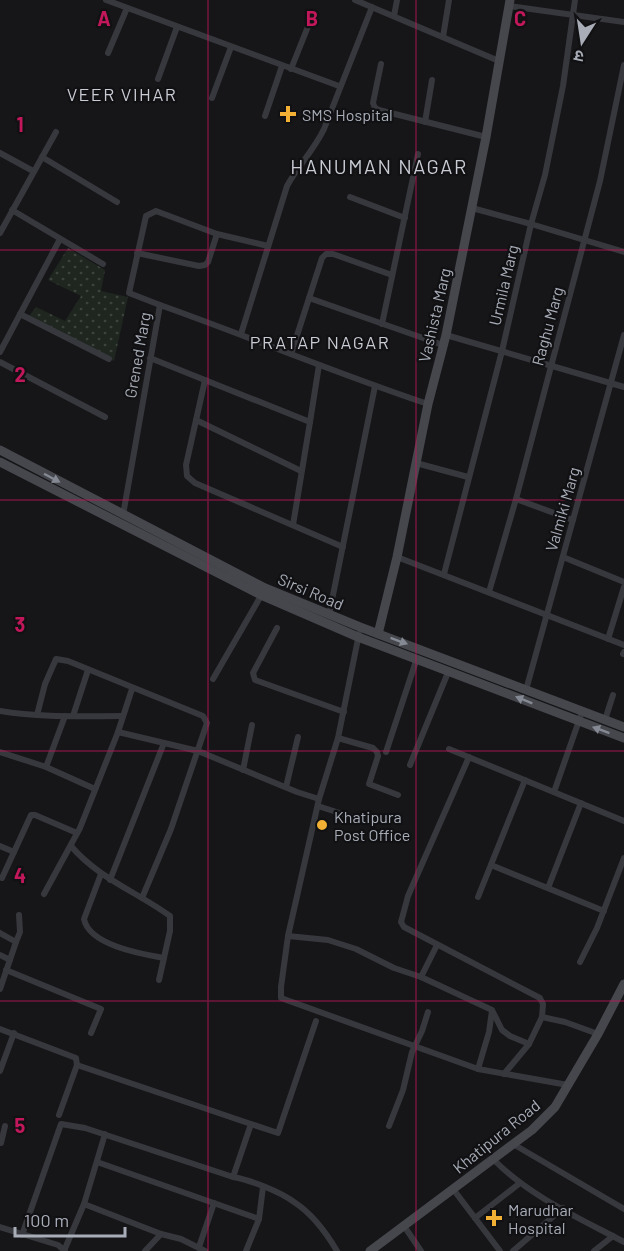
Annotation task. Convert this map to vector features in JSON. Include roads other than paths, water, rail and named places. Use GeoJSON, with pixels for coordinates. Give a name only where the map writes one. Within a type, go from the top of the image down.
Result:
{"type":"FeatureCollection","features":[{"type":"Feature","properties":{"kind":"street"},"geometry":{"type":"LineString","coordinates":[[106,0],[120,2],[127,8],[339,86]]}},
{"type":"Feature","properties":{"kind":"street"},"geometry":{"type":"LineString","coordinates":[[356,0],[499,61]]}},
{"type":"Feature","properties":{"kind":"street"},"geometry":{"type":"LineString","coordinates":[[394,16],[396,0]]}},
{"type":"Feature","properties":{"kind":"street"},"geometry":{"type":"LineString","coordinates":[[443,37],[449,0]]}},
{"type":"Feature","properties":{"kind":"street","name":"Urmila Marg"},"geometry":{"type":"LineString","coordinates":[[444,574],[502,351],[555,132],[575,0]]}},
{"type":"Feature","properties":{"kind":"street"},"geometry":{"type":"LineString","coordinates":[[510,3],[624,22]]}},
{"type":"Feature","properties":{"kind":"street","name":"Vashista Marg"},"geometry":{"type":"LineString","coordinates":[[378,634],[398,557],[429,404],[445,340],[486,137],[510,3]]}},
{"type":"Feature","properties":{"kind":"street"},"geometry":{"type":"LineString","coordinates":[[241,334],[287,186],[297,168],[316,145],[372,7]]}},
{"type":"Feature","properties":{"kind":"street"},"geometry":{"type":"LineString","coordinates":[[108,53],[127,8]]}},
{"type":"Feature","properties":{"kind":"street"},"geometry":{"type":"LineString","coordinates":[[291,69],[309,24]]}},
{"type":"Feature","properties":{"kind":"street"},"geometry":{"type":"LineString","coordinates":[[158,79],[177,27]]}},
{"type":"Feature","properties":{"kind":"street"},"geometry":{"type":"LineString","coordinates":[[212,98],[231,47]]}},
{"type":"Feature","properties":{"kind":"street"},"geometry":{"type":"LineString","coordinates":[[381,64],[373,103],[379,111],[486,137]]}},
{"type":"Feature","properties":{"kind":"street","name":"Raghu Marg"},"geometry":{"type":"LineString","coordinates":[[489,592],[516,499],[608,147],[624,65]]}},
{"type":"Feature","properties":{"kind":"street"},"geometry":{"type":"LineString","coordinates":[[265,116],[282,66]]}},
{"type":"Feature","properties":{"kind":"street"},"geometry":{"type":"LineString","coordinates":[[425,122],[432,80]]}},
{"type":"Feature","properties":{"kind":"street"},"geometry":{"type":"LineString","coordinates":[[0,233],[56,132]]}},
{"type":"Feature","properties":{"kind":"street"},"geometry":{"type":"LineString","coordinates":[[0,153],[33,171]]}},
{"type":"Feature","properties":{"kind":"street"},"geometry":{"type":"LineString","coordinates":[[382,324],[418,154]]}},
{"type":"Feature","properties":{"kind":"street"},"geometry":{"type":"LineString","coordinates":[[42,157],[117,202]]}},
{"type":"Feature","properties":{"kind":"street"},"geometry":{"type":"LineString","coordinates":[[350,197],[405,218]]}},
{"type":"Feature","properties":{"kind":"street"},"geometry":{"type":"LineString","coordinates":[[472,208],[624,252]]}},
{"type":"Feature","properties":{"kind":"street"},"geometry":{"type":"LineString","coordinates":[[12,210],[103,264]]}},
{"type":"Feature","properties":{"kind":"street"},"geometry":{"type":"LineString","coordinates":[[160,305],[129,293],[146,216],[156,211],[217,234],[268,246]]}},
{"type":"Feature","properties":{"kind":"street"},"geometry":{"type":"LineString","coordinates":[[137,253],[199,266],[205,265],[217,234]]}},
{"type":"Feature","properties":{"kind":"street"},"geometry":{"type":"LineString","coordinates":[[0,352],[60,239]]}},
{"type":"Feature","properties":{"kind":"street"},"geometry":{"type":"LineString","coordinates":[[291,354],[322,258],[326,254],[333,254],[392,275]]}},
{"type":"Feature","properties":{"kind":"street"},"geometry":{"type":"LineString","coordinates":[[309,298],[382,324],[502,351],[624,387]]}},
{"type":"Feature","properties":{"kind":"street","name":"Grened Marg"},"geometry":{"type":"LineString","coordinates":[[123,515],[160,305],[429,404]]}},
{"type":"Feature","properties":{"kind":"street"},"geometry":{"type":"LineString","coordinates":[[20,314],[109,360]]}},
{"type":"Feature","properties":{"kind":"street","name":"Valmiki Marg"},"geometry":{"type":"LineString","coordinates":[[526,690],[624,335]]}},
{"type":"Feature","properties":{"kind":"street"},"geometry":{"type":"LineString","coordinates":[[150,358],[310,422]]}},
{"type":"Feature","properties":{"kind":"street"},"geometry":{"type":"LineString","coordinates":[[0,362],[105,417]]}},
{"type":"Feature","properties":{"kind":"street"},"geometry":{"type":"LineString","coordinates":[[292,525],[319,364]]}},
{"type":"Feature","properties":{"kind":"street"},"geometry":{"type":"LineString","coordinates":[[205,380],[186,465],[187,476],[195,483],[343,547]]}},
{"type":"Feature","properties":{"kind":"street"},"geometry":{"type":"LineString","coordinates":[[328,615],[375,386]]}},
{"type":"Feature","properties":{"kind":"street"},"geometry":{"type":"LineString","coordinates":[[196,420],[301,471]]}},
{"type":"Feature","properties":{"kind":"street","name":"Sirsi Road"},"geometry":{"type":"LineString","coordinates":[[1,458],[123,515],[263,592],[328,615],[359,632],[378,634],[526,690],[624,738]]}},
{"type":"Feature","properties":{"kind":"street","name":"Sirsi Road"},"geometry":{"type":"LineString","coordinates":[[1,458],[263,592],[449,670],[580,717],[605,720],[624,727]]}},
{"type":"Feature","properties":{"kind":"street"},"geometry":{"type":"LineString","coordinates":[[417,463],[468,477]]}},
{"type":"Feature","properties":{"kind":"street"},"geometry":{"type":"LineString","coordinates":[[516,499],[573,520]]}},
{"type":"Feature","properties":{"kind":"street"},"geometry":{"type":"LineString","coordinates":[[398,557],[624,645]]}},
{"type":"Feature","properties":{"kind":"street"},"geometry":{"type":"LineString","coordinates":[[562,557],[624,582]]}},
{"type":"Feature","properties":{"kind":"street"},"geometry":{"type":"LineString","coordinates":[[608,639],[624,587]]}},
{"type":"Feature","properties":{"kind":"street"},"geometry":{"type":"LineString","coordinates":[[213,679],[263,592]]}},
{"type":"Feature","properties":{"kind":"street"},"geometry":{"type":"LineString","coordinates":[[277,628],[253,673],[255,680],[344,712]]}},
{"type":"Feature","properties":{"kind":"street"},"geometry":{"type":"LineString","coordinates":[[359,632],[338,738],[319,802],[288,936],[280,987],[281,998],[478,1068],[568,1085]]}},
{"type":"Feature","properties":{"kind":"street"},"geometry":{"type":"LineString","coordinates":[[386,752],[417,658]]}},
{"type":"Feature","properties":{"kind":"street"},"geometry":{"type":"LineString","coordinates":[[37,715],[45,684],[56,659],[203,716],[207,723],[198,751],[171,830],[142,898]]}},
{"type":"Feature","properties":{"kind":"street"},"geometry":{"type":"LineString","coordinates":[[73,716],[88,670]]}},
{"type":"Feature","properties":{"kind":"street"},"geometry":{"type":"LineString","coordinates":[[410,765],[449,670]]}},
{"type":"Feature","properties":{"kind":"street"},"geometry":{"type":"LineString","coordinates":[[44,894],[77,833],[118,732],[132,689]]}},
{"type":"Feature","properties":{"kind":"street"},"geometry":{"type":"LineString","coordinates":[[605,720],[613,695]]}},
{"type":"Feature","properties":{"kind":"street"},"geometry":{"type":"LineString","coordinates":[[0,711],[37,715],[123,716]]}},
{"type":"Feature","properties":{"kind":"street"},"geometry":{"type":"LineString","coordinates":[[46,767],[65,716]]}},
{"type":"Feature","properties":{"kind":"street"},"geometry":{"type":"LineString","coordinates":[[554,792],[580,717]]}},
{"type":"Feature","properties":{"kind":"street"},"geometry":{"type":"LineString","coordinates":[[243,770],[252,725]]}},
{"type":"Feature","properties":{"kind":"street"},"geometry":{"type":"LineString","coordinates":[[118,732],[198,751],[362,819]]}},
{"type":"Feature","properties":{"kind":"street"},"geometry":{"type":"LineString","coordinates":[[286,787],[298,737]]}},
{"type":"Feature","properties":{"kind":"street"},"geometry":{"type":"LineString","coordinates":[[338,738],[374,748],[378,756],[369,784],[398,795]]}},
{"type":"Feature","properties":{"kind":"street"},"geometry":{"type":"LineString","coordinates":[[110,880],[164,743]]}},
{"type":"Feature","properties":{"kind":"street"},"geometry":{"type":"LineString","coordinates":[[449,749],[624,821]]}},
{"type":"Feature","properties":{"kind":"street"},"geometry":{"type":"LineString","coordinates":[[0,752],[46,767],[94,789]]}},
{"type":"Feature","properties":{"kind":"street"},"geometry":{"type":"LineString","coordinates":[[469,757],[408,896],[401,922],[404,927],[540,998],[543,1004],[542,1017],[529,1044],[504,1074]]}},
{"type":"Feature","properties":{"kind":"street"},"geometry":{"type":"LineString","coordinates":[[478,897],[525,780]]}},
{"type":"Feature","properties":{"kind":"street"},"geometry":{"type":"LineString","coordinates":[[548,888],[581,803]]}},
{"type":"Feature","properties":{"kind":"street"},"geometry":{"type":"LineString","coordinates":[[2,878],[31,815],[77,833]]}},
{"type":"Feature","properties":{"kind":"street"},"geometry":{"type":"LineString","coordinates":[[0,846],[14,852]]}},
{"type":"Feature","properties":{"kind":"street"},"geometry":{"type":"LineString","coordinates":[[71,846],[79,856],[101,874],[171,916],[159,980]]}},
{"type":"Feature","properties":{"kind":"street"},"geometry":{"type":"LineString","coordinates":[[580,962],[604,911],[624,858]]}},
{"type":"Feature","properties":{"kind":"street"},"geometry":{"type":"LineString","coordinates":[[491,865],[604,911]]}},
{"type":"Feature","properties":{"kind":"street"},"geometry":{"type":"LineString","coordinates":[[101,874],[84,919],[88,930],[116,946],[164,958]]}},
{"type":"Feature","properties":{"kind":"street"},"geometry":{"type":"LineString","coordinates":[[0,989],[20,932],[20,915]]}},
{"type":"Feature","properties":{"kind":"street"},"geometry":{"type":"LineString","coordinates":[[0,933],[16,942]]}},
{"type":"Feature","properties":{"kind":"street"},"geometry":{"type":"LineString","coordinates":[[288,936],[328,940],[356,949],[394,968],[422,977],[492,1010],[502,1030],[529,1044]]}},
{"type":"Feature","properties":{"kind":"street"},"geometry":{"type":"LineString","coordinates":[[422,977],[437,945]]}},
{"type":"Feature","properties":{"kind":"street"},"geometry":{"type":"LineString","coordinates":[[0,956],[10,960]]}},
{"type":"Feature","properties":{"kind":"street"},"geometry":{"type":"LineString","coordinates":[[6,970],[101,1009],[91,1033]]}},
{"type":"Feature","properties":{"kind":"street","name":"Khatipura Road"},"geometry":{"type":"LineString","coordinates":[[370,1251],[532,1130],[555,1107],[623,988]]}},
{"type":"Feature","properties":{"kind":"street"},"geometry":{"type":"LineString","coordinates":[[478,1068],[489,1032],[492,1010]]}},
{"type":"Feature","properties":{"kind":"street"},"geometry":{"type":"LineString","coordinates":[[389,1126],[404,1090],[415,1046],[428,1012]]}},
{"type":"Feature","properties":{"kind":"street"},"geometry":{"type":"LineString","coordinates":[[542,1017],[565,1022],[598,1034]]}},
{"type":"Feature","properties":{"kind":"street"},"geometry":{"type":"LineString","coordinates":[[76,1065],[278,1133],[316,1021]]}},
{"type":"Feature","properties":{"kind":"street"},"geometry":{"type":"LineString","coordinates":[[0,1029],[76,1058],[76,1065],[59,1115]]}},
{"type":"Feature","properties":{"kind":"street"},"geometry":{"type":"LineString","coordinates":[[0,1071],[14,1033]]}},
{"type":"Feature","properties":{"kind":"street"},"geometry":{"type":"LineString","coordinates":[[22,1234],[61,1124],[105,1134],[253,1182],[294,1202],[320,1228],[337,1251]]}},
{"type":"Feature","properties":{"kind":"street"},"geometry":{"type":"LineString","coordinates":[[233,1177],[251,1124]]}},
{"type":"Feature","properties":{"kind":"street"},"geometry":{"type":"LineString","coordinates":[[0,1144],[5,1126]]}},
{"type":"Feature","properties":{"kind":"street"},"geometry":{"type":"LineString","coordinates":[[0,1227],[58,1245],[64,1251],[84,1204],[105,1134]]}},
{"type":"Feature","properties":{"kind":"street"},"geometry":{"type":"LineString","coordinates":[[513,1144],[624,1209]]}},
{"type":"Feature","properties":{"kind":"street"},"geometry":{"type":"LineString","coordinates":[[493,1159],[520,1183],[624,1242]]}},
{"type":"Feature","properties":{"kind":"street"},"geometry":{"type":"LineString","coordinates":[[97,1162],[259,1220]]}},
{"type":"Feature","properties":{"kind":"street"},"geometry":{"type":"LineString","coordinates":[[475,1218],[520,1183]]}},
{"type":"Feature","properties":{"kind":"street"},"geometry":{"type":"LineString","coordinates":[[246,1251],[259,1220],[263,1187]]}},
{"type":"Feature","properties":{"kind":"street"},"geometry":{"type":"LineString","coordinates":[[453,1189],[500,1251]]}},
{"type":"Feature","properties":{"kind":"street"},"geometry":{"type":"LineString","coordinates":[[84,1204],[161,1234],[181,1239],[202,1249],[214,1203]]}},
{"type":"Feature","properties":{"kind":"street"},"geometry":{"type":"LineString","coordinates":[[513,1251],[563,1208]]}},
{"type":"Feature","properties":{"kind":"street"},"geometry":{"type":"LineString","coordinates":[[404,1226],[421,1251]]}},
{"type":"Feature","properties":{"kind":"street"},"geometry":{"type":"LineString","coordinates":[[145,1251],[161,1234]]}},
{"type":"Feature","properties":{"kind":"street"},"geometry":{"type":"LineString","coordinates":[[594,1251],[613,1236]]}},
{"type":"Feature","properties":{"kind":"place","name":"SMS Hospital"},"geometry":{"type":"Point","coordinates":[288,114]}},
{"type":"Feature","properties":{"kind":"place","name":"Khatipura Post Office"},"geometry":{"type":"Point","coordinates":[322,825]}},
{"type":"Feature","properties":{"kind":"place","name":"Marudhar Hospital"},"geometry":{"type":"Point","coordinates":[494,1218]}},
{"type":"Feature","properties":{"kind":"district","name":"VEER VIHAR"},"geometry":{"type":"Point","coordinates":[122,94]}},
{"type":"Feature","properties":{"kind":"district","name":"HANUMAN NAGAR"},"geometry":{"type":"Point","coordinates":[379,166]}},
{"type":"Feature","properties":{"kind":"district","name":"PRATAP NAGAR"},"geometry":{"type":"Point","coordinates":[320,342]}}]}
